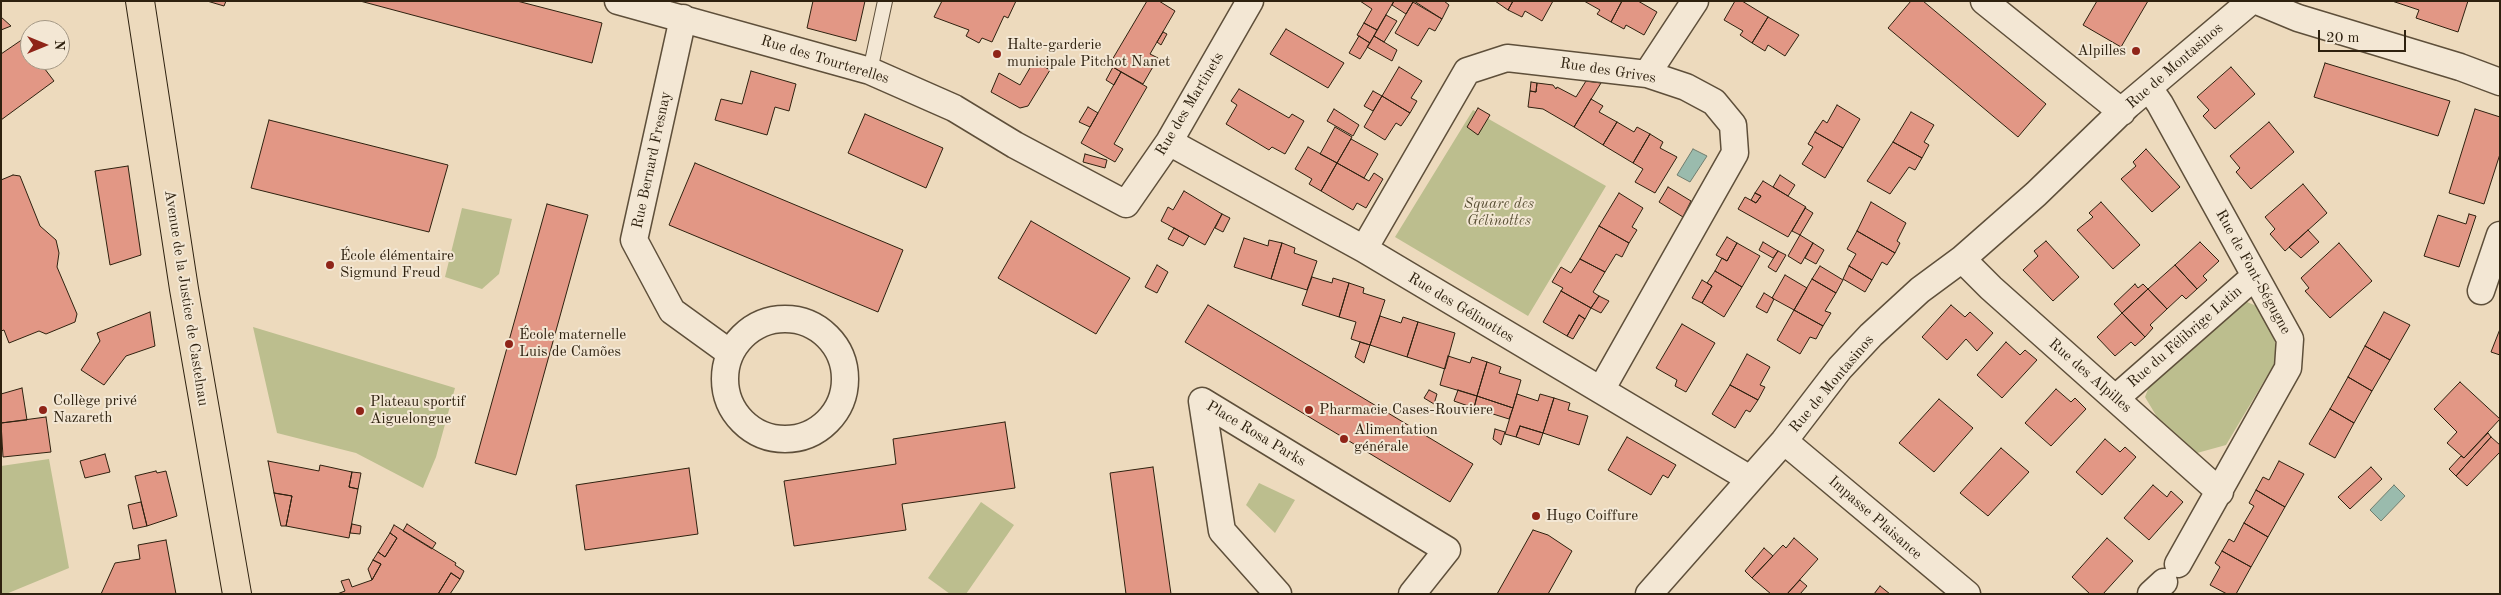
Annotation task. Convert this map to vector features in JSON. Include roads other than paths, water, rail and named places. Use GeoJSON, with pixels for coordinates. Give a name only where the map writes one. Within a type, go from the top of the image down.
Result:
{"type":"FeatureCollection","features":[{"type":"Feature","properties":{"kind":"main road","name":"Avenue de la Justice de Castelnau"},"geometry":{"type":"LineString","coordinates":[[140,1],[184,289],[237,594]]}},
{"type":"Feature","properties":{"kind":"street","name":"Rue des Tourterelles"},"geometry":{"type":"LineString","coordinates":[[618,1],[870,71],[954,108],[1015,145],[1126,204]]}},
{"type":"Feature","properties":{"kind":"street","name":"Rue des Martinets"},"geometry":{"type":"LineString","coordinates":[[1126,204],[1169,142],[1250,1]]}},
{"type":"Feature","properties":{"kind":"street"},"geometry":{"type":"LineString","coordinates":[[1647,74],[1695,1]]}},
{"type":"Feature","properties":{"kind":"street","name":"Rue de Montasinos"},"geometry":{"type":"LineString","coordinates":[[1984,1],[2122,112]]}},
{"type":"Feature","properties":{"kind":"street","name":"Rue de Montasinos"},"geometry":{"type":"LineString","coordinates":[[1649,594],[1784,441],[1840,368],[1871,335],[1920,290],[1962,259],[2036,194],[2122,112],[2251,1]]}},
{"type":"Feature","properties":{"kind":"street"},"geometry":{"type":"LineString","coordinates":[[2257,1],[2298,18],[2500,82]]}},
{"type":"Feature","properties":{"kind":"street","name":"Rue Bernard Fresnay"},"geometry":{"type":"LineString","coordinates":[[683,18],[634,240],[672,311],[730,353]]}},
{"type":"Feature","properties":{"kind":"street","name":"Rue des Grives"},"geometry":{"type":"LineString","coordinates":[[1364,250],[1467,71],[1507,58],[1647,74],[1686,87],[1714,102],[1732,125],[1735,153],[1601,390]]}},
{"type":"Feature","properties":{"kind":"street","name":"Rue de Font-Ségugne"},"geometry":{"type":"LineString","coordinates":[[2149,88],[2160,104],[2290,339],[2288,368],[2220,492],[2164,580]]}},
{"type":"Feature","properties":{"kind":"street","name":"Rue des Gélinottes"},"geometry":{"type":"LineString","coordinates":[[1169,142],[1364,250],[1750,479]]}},
{"type":"Feature","properties":{"kind":"street"},"geometry":{"type":"LineString","coordinates":[[2481,292],[2500,235]]}},
{"type":"Feature","properties":{"kind":"street","name":"Rue des Alpilles"},"geometry":{"type":"LineString","coordinates":[[1962,259],[1991,288],[2220,492]]}},
{"type":"Feature","properties":{"kind":"street","name":"Rue du Félibrige Latin"},"geometry":{"type":"LineString","coordinates":[[2116,398],[2255,276]]}},
{"type":"Feature","properties":{"kind":"street"},"geometry":{"type":"LineString","coordinates":[[789,318],[812,325],[831,340],[842,361],[845,385],[835,413],[813,433],[794,438],[784,440],[755,432],[733,411],[724,383],[730,353],[744,334],[765,322],[789,318]]}},
{"type":"Feature","properties":{"kind":"street","name":"Place Rosa Parks"},"geometry":{"type":"LineString","coordinates":[[1278,594],[1222,531],[1202,401],[1447,550],[1412,594]]}},
{"type":"Feature","properties":{"kind":"street","name":"Impasse Plaisance"},"geometry":{"type":"LineString","coordinates":[[1784,441],[1967,594]]}},
{"type":"Feature","properties":{"kind":"lane"},"geometry":{"type":"LineString","coordinates":[[870,71],[886,1]]}},
{"type":"Feature","properties":{"kind":"place","name":"Alpilles"},"geometry":{"type":"Point","coordinates":[2136,51]}},
{"type":"Feature","properties":{"kind":"place","name":"Halte-garderie municipale Pitchot Nanet"},"geometry":{"type":"Point","coordinates":[997,54]}},
{"type":"Feature","properties":{"kind":"place","name":"École élémentaire Sigmund Freud"},"geometry":{"type":"Point","coordinates":[330,265]}},
{"type":"Feature","properties":{"kind":"place","name":"École maternelle Luis de Camões"},"geometry":{"type":"Point","coordinates":[509,344]}},
{"type":"Feature","properties":{"kind":"place","name":"Collège privé Nazareth"},"geometry":{"type":"Point","coordinates":[43,410]}},
{"type":"Feature","properties":{"kind":"place","name":"Pharmacie Cases-Rouviere"},"geometry":{"type":"Point","coordinates":[1309,410]}},
{"type":"Feature","properties":{"kind":"place","name":"Plateau sportif Aiguelongue"},"geometry":{"type":"Point","coordinates":[360,411]}},
{"type":"Feature","properties":{"kind":"place","name":"Alimentation générale"},"geometry":{"type":"Point","coordinates":[1344,439]}},
{"type":"Feature","properties":{"kind":"place","name":"Hugo Coiffure"},"geometry":{"type":"Point","coordinates":[1536,516]}},
{"type":"Feature","properties":{"kind":"park label","name":"Square des Gélinottes"},"geometry":{"type":"Point","coordinates":[1499,212]}}]}
